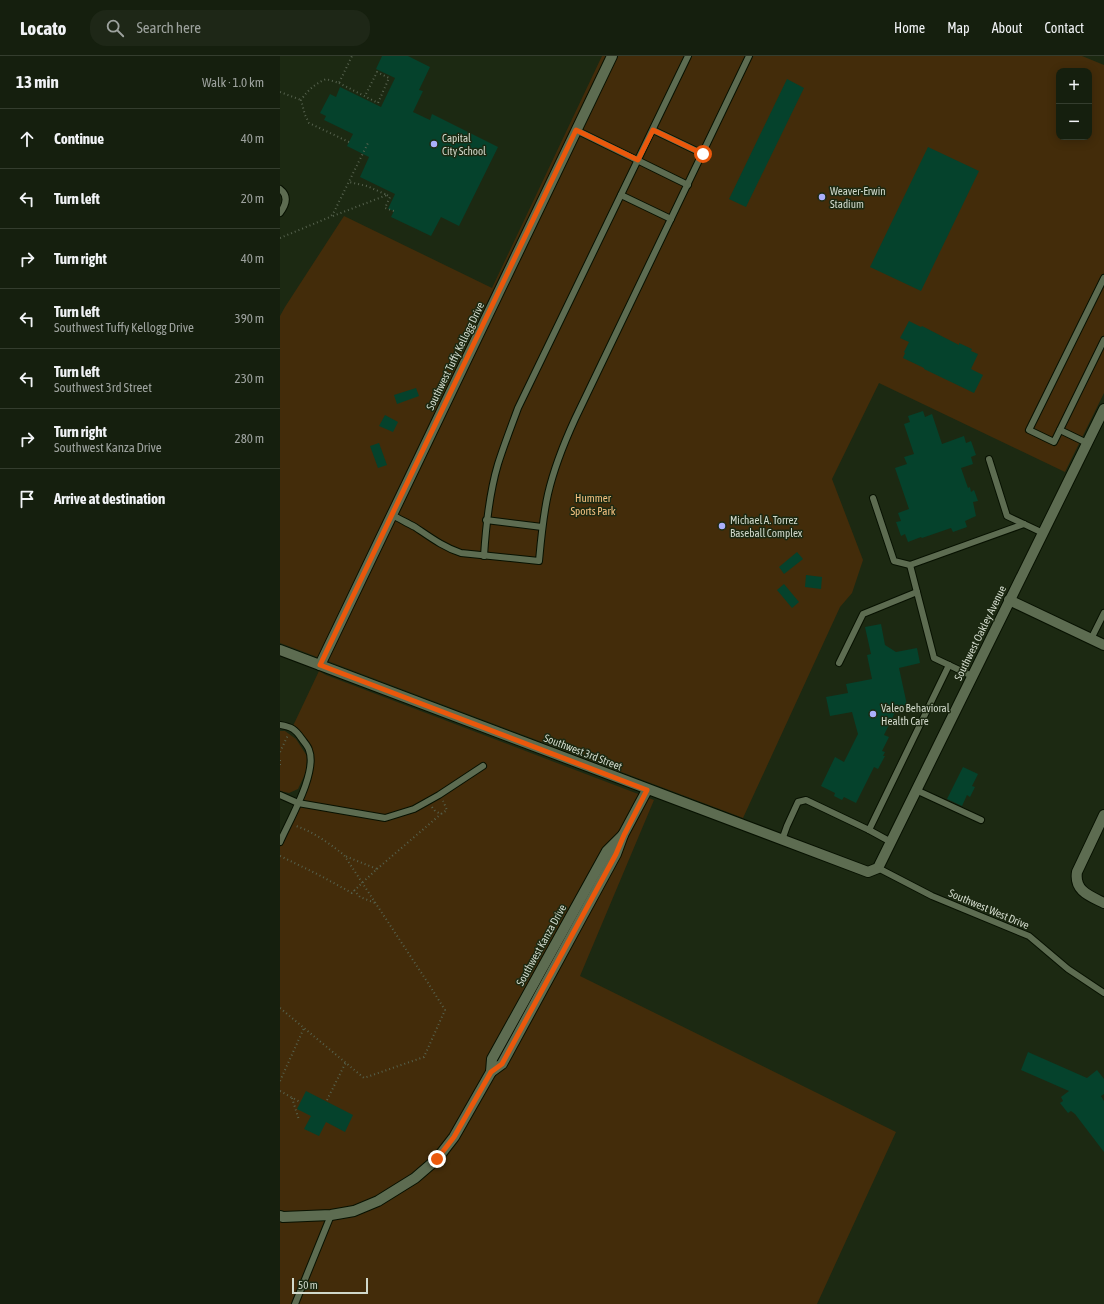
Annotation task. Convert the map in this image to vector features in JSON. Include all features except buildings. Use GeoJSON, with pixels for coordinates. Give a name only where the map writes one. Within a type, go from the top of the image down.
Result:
{"type":"FeatureCollection","features":[{"type":"Feature","properties":{"kind":"street","name":"Southwest Tuffy Kellogg Drive"},"geometry":{"type":"LineString","coordinates":[[320,665],[612,56]]}},
{"type":"Feature","properties":{"kind":"street","name":"Southwest Oakley Avenue"},"geometry":{"type":"LineString","coordinates":[[878,868],[1104,409]]}},
{"type":"Feature","properties":{"kind":"street"},"geometry":{"type":"LineString","coordinates":[[1010,600],[1104,645]]}},
{"type":"Feature","properties":{"kind":"street","name":"Southwest 3rd Street"},"geometry":{"type":"LineString","coordinates":[[280,650],[647,790],[868,872],[878,868]]}},
{"type":"Feature","properties":{"kind":"street","name":"Southwest Kanza Drive"},"geometry":{"type":"LineString","coordinates":[[280,1216],[331,1215],[354,1211],[378,1201],[415,1178],[437,1159],[454,1137],[491,1072],[502,1064],[616,854],[647,790]]}},
{"type":"Feature","properties":{"kind":"street"},"geometry":{"type":"LineString","coordinates":[[1104,815],[1077,872],[1076,880],[1082,892],[1104,903]]}},
{"type":"Feature","properties":{"kind":"lane"},"geometry":{"type":"LineString","coordinates":[[484,556],[486,520],[498,463],[518,408],[688,56]]}},
{"type":"Feature","properties":{"kind":"lane"},"geometry":{"type":"LineString","coordinates":[[392,515],[413,526],[440,544],[461,553],[539,561],[542,527],[552,480],[575,418],[749,56]]}},
{"type":"Feature","properties":{"kind":"lane"},"geometry":{"type":"LineString","coordinates":[[576,130],[688,184]]}},
{"type":"Feature","properties":{"kind":"lane"},"geometry":{"type":"LineString","coordinates":[[653,130],[703,154]]}},
{"type":"Feature","properties":{"kind":"lane"},"geometry":{"type":"LineString","coordinates":[[280,189],[284,192],[286,200],[285,206],[280,213]]}},
{"type":"Feature","properties":{"kind":"lane"},"geometry":{"type":"LineString","coordinates":[[621,195],[671,219]]}},
{"type":"Feature","properties":{"kind":"lane"},"geometry":{"type":"LineString","coordinates":[[1104,278],[1029,430],[1054,442],[1104,340]]}},
{"type":"Feature","properties":{"kind":"lane"},"geometry":{"type":"LineString","coordinates":[[1060,430],[1087,443]]}},
{"type":"Feature","properties":{"kind":"lane"},"geometry":{"type":"LineString","coordinates":[[989,459],[1008,516],[1043,533]]}},
{"type":"Feature","properties":{"kind":"lane"},"geometry":{"type":"LineString","coordinates":[[873,498],[894,561],[910,565],[1024,524]]}},
{"type":"Feature","properties":{"kind":"lane"},"geometry":{"type":"LineString","coordinates":[[486,520],[542,527]]}},
{"type":"Feature","properties":{"kind":"lane"},"geometry":{"type":"LineString","coordinates":[[910,565],[934,658],[972,676]]}},
{"type":"Feature","properties":{"kind":"lane"},"geometry":{"type":"LineString","coordinates":[[839,663],[863,614],[917,592]]}},
{"type":"Feature","properties":{"kind":"lane"},"geometry":{"type":"LineString","coordinates":[[1091,639],[1104,613]]}},
{"type":"Feature","properties":{"kind":"lane"},"geometry":{"type":"LineString","coordinates":[[869,830],[949,665]]}},
{"type":"Feature","properties":{"kind":"lane"},"geometry":{"type":"LineString","coordinates":[[280,725],[292,728],[301,738],[309,750],[310,766],[308,779],[280,842]]}},
{"type":"Feature","properties":{"kind":"lane"},"geometry":{"type":"LineString","coordinates":[[280,795],[298,803],[385,818],[414,809],[439,795],[483,766]]}},
{"type":"Feature","properties":{"kind":"lane"},"geometry":{"type":"LineString","coordinates":[[916,790],[981,820]]}},
{"type":"Feature","properties":{"kind":"lane"},"geometry":{"type":"LineString","coordinates":[[782,840],[798,802],[806,800],[891,842]]}},
{"type":"Feature","properties":{"kind":"lane","name":"Southwest West Drive"},"geometry":{"type":"LineString","coordinates":[[878,868],[932,896],[1029,936],[1068,969],[1104,993]]}},
{"type":"Feature","properties":{"kind":"lane"},"geometry":{"type":"LineString","coordinates":[[296,1304],[331,1215]]}},
{"type":"Feature","properties":{"kind":"path"},"geometry":{"type":"LineString","coordinates":[[339,83],[352,56]]}},
{"type":"Feature","properties":{"kind":"path"},"geometry":{"type":"LineString","coordinates":[[349,142],[310,123],[305,115],[301,100],[308,90],[326,79],[339,83],[365,96],[378,102],[389,78],[377,72],[365,96]]}},
{"type":"Feature","properties":{"kind":"path"},"geometry":{"type":"LineString","coordinates":[[280,92],[301,100]]}},
{"type":"Feature","properties":{"kind":"path"},"geometry":{"type":"LineString","coordinates":[[330,217],[333,214],[368,143]]}},
{"type":"Feature","properties":{"kind":"path"},"geometry":{"type":"LineString","coordinates":[[349,182],[367,186],[388,195]]}},
{"type":"Feature","properties":{"kind":"path"},"geometry":{"type":"LineString","coordinates":[[388,195],[390,197],[385,208],[394,212]]}},
{"type":"Feature","properties":{"kind":"path"},"geometry":{"type":"LineString","coordinates":[[280,238],[388,195]]}},
{"type":"Feature","properties":{"kind":"path"},"geometry":{"type":"LineString","coordinates":[[280,752],[292,728]]}},
{"type":"Feature","properties":{"kind":"path"},"geometry":{"type":"LineString","coordinates":[[280,760],[280,766]]}},
{"type":"Feature","properties":{"kind":"path"},"geometry":{"type":"LineString","coordinates":[[280,856],[352,893],[377,869],[441,814],[448,810],[439,795]]}},
{"type":"Feature","properties":{"kind":"path"},"geometry":{"type":"LineString","coordinates":[[428,800],[435,811],[441,814]]}},
{"type":"Feature","properties":{"kind":"path"},"geometry":{"type":"LineString","coordinates":[[288,823],[307,830],[344,856],[377,869]]}},
{"type":"Feature","properties":{"kind":"path"},"geometry":{"type":"LineString","coordinates":[[280,1008],[364,1078],[424,1057],[445,1010],[344,856]]}},
{"type":"Feature","properties":{"kind":"path"},"geometry":{"type":"LineString","coordinates":[[354,890],[360,897],[376,903]]}},
{"type":"Feature","properties":{"kind":"path"},"geometry":{"type":"LineString","coordinates":[[280,1081],[304,1028]]}},
{"type":"Feature","properties":{"kind":"path"},"geometry":{"type":"LineString","coordinates":[[327,1100],[346,1062]]}},
{"type":"Feature","properties":{"kind":"path"},"geometry":{"type":"LineString","coordinates":[[280,1091],[300,1102]]}},
{"type":"Feature","properties":{"kind":"path"},"geometry":{"type":"LineString","coordinates":[[292,1098],[299,1120]]}},
{"type":"Feature","properties":{"kind":"green space","name":"Hummer Sports Park"},"geometry":{"type":"Polygon","coordinates":[[[602,56],[1082,56],[1104,65],[1104,393],[1065,472],[879,383],[832,479],[863,560],[852,593],[840,607],[743,818],[280,643],[280,316],[344,216],[492,288],[602,56]]]}},
{"type":"Feature","properties":{"kind":"green space"},"geometry":{"type":"Polygon","coordinates":[[[319,671],[326,675],[654,800],[580,976],[896,1132],[817,1304],[280,1304],[280,843],[308,779],[309,750],[292,728],[319,671]]]}},
{"type":"Feature","properties":{"kind":"green space"},"geometry":{"type":"Polygon","coordinates":[[[280,731],[285,731],[296,739],[307,756],[306,772],[298,789],[289,793],[280,791],[280,731]]]}},
{"type":"Feature","properties":{"kind":"place","name":"Capital City School"},"geometry":{"type":"Point","coordinates":[434,144]}},
{"type":"Feature","properties":{"kind":"place","name":"Weaver-Erwin Stadium"},"geometry":{"type":"Point","coordinates":[822,197]}},
{"type":"Feature","properties":{"kind":"place","name":"Michael A. Torrez Baseball Complex"},"geometry":{"type":"Point","coordinates":[722,526]}},
{"type":"Feature","properties":{"kind":"place","name":"Valeo Behavioral Health Care"},"geometry":{"type":"Point","coordinates":[873,714]}},
{"type":"Feature","properties":{"kind":"route"},"geometry":{"type":"LineString","coordinates":[[437,1159],[454,1137],[491,1072],[502,1064],[616,854],[647,790],[320,665],[576,130],[638,160],[653,130],[703,154]]}}]}
